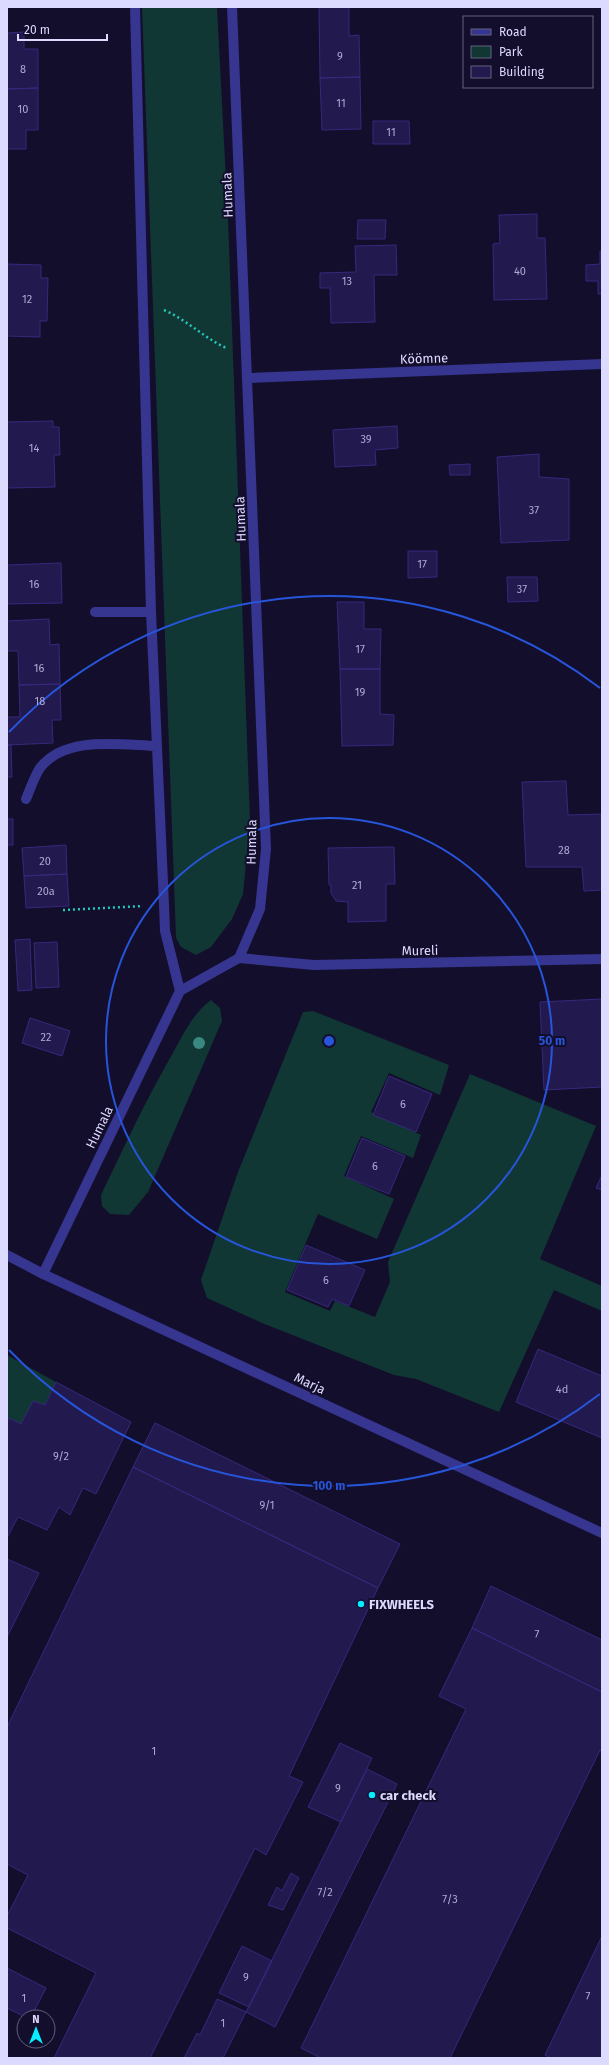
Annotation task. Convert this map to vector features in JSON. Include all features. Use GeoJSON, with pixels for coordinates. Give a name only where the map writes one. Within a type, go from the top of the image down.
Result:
{"type":"FeatureCollection","features":[{"type":"Feature","properties":{"kind":"street"},"geometry":{"type":"LineString","coordinates":[[135,7],[151,612],[165,931],[180,991],[239,958]]}},
{"type":"Feature","properties":{"kind":"street","name":"Humala"},"geometry":{"type":"LineString","coordinates":[[232,7],[266,849],[260,909],[239,958]]}},
{"type":"Feature","properties":{"kind":"street","name":"Köömne"},"geometry":{"type":"LineString","coordinates":[[248,378],[602,364]]}},
{"type":"Feature","properties":{"kind":"street"},"geometry":{"type":"LineString","coordinates":[[95,612],[151,612]]}},
{"type":"Feature","properties":{"kind":"street"},"geometry":{"type":"LineString","coordinates":[[26,799],[40,769],[56,753],[77,747],[102,745],[157,746]]}},
{"type":"Feature","properties":{"kind":"street","name":"Mureli"},"geometry":{"type":"LineString","coordinates":[[239,958],[314,965],[602,959]]}},
{"type":"Feature","properties":{"kind":"street","name":"Humala"},"geometry":{"type":"LineString","coordinates":[[43,1274],[180,991]]}},
{"type":"Feature","properties":{"kind":"street","name":"Marja"},"geometry":{"type":"LineString","coordinates":[[7,1255],[43,1274],[602,1533]]}},
{"type":"Feature","properties":{"kind":"path"},"geometry":{"type":"LineString","coordinates":[[143,304],[174,314],[195,327],[209,340],[229,349],[247,363]]}},
{"type":"Feature","properties":{"kind":"path"},"geometry":{"type":"LineString","coordinates":[[64,910],[164,905]]}},
{"type":"Feature","properties":{"kind":"green space"},"geometry":{"type":"Polygon","coordinates":[[[142,7],[217,7],[228,219],[250,821],[243,894],[232,919],[211,947],[196,955],[181,947],[176,938],[142,7]]]}},
{"type":"Feature","properties":{"kind":"green space"},"geometry":{"type":"Polygon","coordinates":[[[211,1000],[220,1008],[222,1021],[148,1192],[129,1215],[110,1214],[102,1206],[101,1195],[143,1109],[183,1034],[198,1012],[211,1000]]]}},
{"type":"Feature","properties":{"kind":"green space"},"geometry":{"type":"Polygon","coordinates":[[[313,1011],[449,1065],[440,1095],[389,1073],[371,1112],[421,1135],[413,1158],[361,1136],[344,1176],[394,1199],[377,1239],[318,1214],[285,1292],[330,1311],[335,1301],[375,1317],[390,1282],[388,1262],[470,1074],[596,1126],[540,1259],[602,1286],[602,1311],[554,1290],[499,1412],[416,1379],[394,1375],[262,1323],[207,1298],[201,1280],[238,1172],[303,1012],[313,1011]]]}},
{"type":"Feature","properties":{"kind":"green space"},"geometry":{"type":"Polygon","coordinates":[[[7,1355],[56,1382],[45,1405],[33,1401],[21,1424],[9,1418],[7,1422],[7,1355]]]}},
{"type":"Feature","properties":{"kind":"building"},"geometry":{"type":"Polygon","coordinates":[[[319,7],[349,7],[349,36],[359,35],[360,77],[320,78],[319,7]]]}},
{"type":"Feature","properties":{"kind":"building"},"geometry":{"type":"Polygon","coordinates":[[[24,32],[24,49],[38,49],[38,88],[7,89],[7,33],[24,32]]]}},
{"type":"Feature","properties":{"kind":"building"},"geometry":{"type":"Polygon","coordinates":[[[360,77],[361,129],[322,130],[320,78],[360,77]]]}},
{"type":"Feature","properties":{"kind":"building"},"geometry":{"type":"Polygon","coordinates":[[[38,88],[38,130],[26,130],[26,149],[7,149],[7,89],[38,88]]]}},
{"type":"Feature","properties":{"kind":"building"},"geometry":{"type":"Polygon","coordinates":[[[373,121],[409,121],[410,144],[373,144],[373,121]]]}},
{"type":"Feature","properties":{"kind":"building"},"geometry":{"type":"Polygon","coordinates":[[[537,214],[537,238],[545,238],[547,299],[494,300],[493,244],[500,243],[499,215],[537,214]]]}},
{"type":"Feature","properties":{"kind":"building"},"geometry":{"type":"Polygon","coordinates":[[[358,220],[386,220],[385,239],[357,239],[358,220]]]}},
{"type":"Feature","properties":{"kind":"building"},"geometry":{"type":"Polygon","coordinates":[[[396,245],[397,275],[374,275],[375,322],[331,323],[330,288],[320,288],[320,273],[356,272],[355,246],[396,245]]]}},
{"type":"Feature","properties":{"kind":"building"},"geometry":{"type":"Polygon","coordinates":[[[600,251],[602,251],[602,294],[598,294],[598,281],[586,281],[586,265],[600,264],[600,251]]]}},
{"type":"Feature","properties":{"kind":"building"},"geometry":{"type":"Polygon","coordinates":[[[7,264],[41,265],[41,278],[48,278],[47,321],[40,321],[40,337],[7,336],[7,264]]]}},
{"type":"Feature","properties":{"kind":"building"},"geometry":{"type":"Polygon","coordinates":[[[53,421],[53,427],[59,427],[60,455],[54,455],[55,487],[7,488],[7,422],[53,421]]]}},
{"type":"Feature","properties":{"kind":"building"},"geometry":{"type":"Polygon","coordinates":[[[397,426],[398,448],[375,450],[376,465],[335,467],[333,430],[397,426]]]}},
{"type":"Feature","properties":{"kind":"building"},"geometry":{"type":"Polygon","coordinates":[[[539,454],[539,477],[569,479],[569,540],[501,543],[497,457],[539,454]]]}},
{"type":"Feature","properties":{"kind":"building"},"geometry":{"type":"Polygon","coordinates":[[[470,464],[470,475],[450,475],[449,465],[470,464]]]}},
{"type":"Feature","properties":{"kind":"building"},"geometry":{"type":"Polygon","coordinates":[[[408,551],[437,551],[437,577],[408,578],[408,551]]]}},
{"type":"Feature","properties":{"kind":"building"},"geometry":{"type":"Polygon","coordinates":[[[61,563],[62,603],[7,604],[7,565],[61,563]]]}},
{"type":"Feature","properties":{"kind":"building"},"geometry":{"type":"Polygon","coordinates":[[[507,577],[537,577],[538,601],[508,602],[507,577]]]}},
{"type":"Feature","properties":{"kind":"building"},"geometry":{"type":"Polygon","coordinates":[[[337,602],[364,602],[364,629],[381,629],[380,669],[340,669],[337,602]]]}},
{"type":"Feature","properties":{"kind":"building"},"geometry":{"type":"Polygon","coordinates":[[[49,619],[50,645],[59,644],[60,684],[19,685],[18,651],[7,651],[7,621],[49,619]]]}},
{"type":"Feature","properties":{"kind":"building"},"geometry":{"type":"Polygon","coordinates":[[[340,669],[380,669],[380,714],[394,715],[393,745],[342,746],[340,669]]]}},
{"type":"Feature","properties":{"kind":"building"},"geometry":{"type":"Polygon","coordinates":[[[60,684],[61,720],[52,720],[53,743],[7,745],[7,717],[20,717],[19,685],[60,684]]]}},
{"type":"Feature","properties":{"kind":"building"},"geometry":{"type":"Polygon","coordinates":[[[7,745],[11,745],[12,777],[7,777],[7,745]]]}},
{"type":"Feature","properties":{"kind":"building"},"geometry":{"type":"Polygon","coordinates":[[[566,781],[568,815],[602,814],[602,890],[584,891],[582,867],[526,867],[522,782],[566,781]]]}},
{"type":"Feature","properties":{"kind":"building"},"geometry":{"type":"Polygon","coordinates":[[[7,819],[13,819],[13,845],[7,845],[7,819]]]}},
{"type":"Feature","properties":{"kind":"building"},"geometry":{"type":"Polygon","coordinates":[[[66,845],[67,874],[24,876],[22,848],[66,845]]]}},
{"type":"Feature","properties":{"kind":"building"},"geometry":{"type":"Polygon","coordinates":[[[394,847],[395,884],[386,884],[386,921],[348,922],[348,902],[336,901],[331,893],[331,885],[329,885],[328,848],[394,847]]]}},
{"type":"Feature","properties":{"kind":"building"},"geometry":{"type":"Polygon","coordinates":[[[67,874],[69,906],[26,908],[24,876],[67,874]]]}},
{"type":"Feature","properties":{"kind":"building"},"geometry":{"type":"Polygon","coordinates":[[[30,939],[32,990],[18,991],[15,940],[30,939]]]}},
{"type":"Feature","properties":{"kind":"building"},"geometry":{"type":"Polygon","coordinates":[[[57,942],[59,987],[36,988],[34,943],[57,942]]]}},
{"type":"Feature","properties":{"kind":"building"},"geometry":{"type":"Polygon","coordinates":[[[602,999],[602,1087],[544,1090],[540,1002],[602,999]]]}},
{"type":"Feature","properties":{"kind":"building"},"geometry":{"type":"Polygon","coordinates":[[[30,1018],[70,1031],[62,1056],[22,1043],[30,1018]]]}},
{"type":"Feature","properties":{"kind":"building"},"geometry":{"type":"Polygon","coordinates":[[[389,1076],[432,1094],[416,1132],[373,1115],[389,1076]]]}},
{"type":"Feature","properties":{"kind":"building"},"geometry":{"type":"Polygon","coordinates":[[[362,1138],[405,1156],[389,1194],[346,1177],[362,1138]]]}},
{"type":"Feature","properties":{"kind":"building"},"geometry":{"type":"Polygon","coordinates":[[[602,1175],[602,1190],[596,1188],[602,1175]]]}},
{"type":"Feature","properties":{"kind":"building"},"geometry":{"type":"Polygon","coordinates":[[[306,1245],[365,1270],[349,1306],[332,1299],[328,1307],[287,1290],[306,1245]]]}},
{"type":"Feature","properties":{"kind":"building"},"geometry":{"type":"Polygon","coordinates":[[[538,1349],[602,1376],[602,1438],[516,1402],[538,1349]]]}},
{"type":"Feature","properties":{"kind":"building"},"geometry":{"type":"Polygon","coordinates":[[[56,1382],[131,1422],[96,1494],[83,1488],[70,1515],[59,1507],[47,1530],[18,1517],[7,1538],[7,1422],[9,1418],[21,1424],[33,1401],[45,1405],[56,1382]]]}},
{"type":"Feature","properties":{"kind":"building"},"geometry":{"type":"Polygon","coordinates":[[[155,1423],[400,1544],[378,1588],[133,1467],[155,1423]]]}},
{"type":"Feature","properties":{"kind":"building"},"geometry":{"type":"Polygon","coordinates":[[[133,1467],[378,1588],[289,1776],[303,1782],[266,1855],[255,1848],[150,2058],[54,2058],[96,1973],[7,1928],[7,1916],[28,1875],[7,1864],[7,1727],[133,1467]]]}},
{"type":"Feature","properties":{"kind":"building"},"geometry":{"type":"Polygon","coordinates":[[[7,1559],[39,1573],[7,1637],[7,1559]]]}},
{"type":"Feature","properties":{"kind":"building"},"geometry":{"type":"Polygon","coordinates":[[[491,1586],[602,1640],[602,1692],[472,1628],[491,1586]]]}},
{"type":"Feature","properties":{"kind":"building"},"geometry":{"type":"Polygon","coordinates":[[[472,1628],[602,1692],[602,1751],[600,1750],[450,2058],[321,2058],[301,2048],[466,1709],[439,1696],[472,1628]]]}},
{"type":"Feature","properties":{"kind":"building"},"geometry":{"type":"Polygon","coordinates":[[[340,1743],[372,1758],[341,1822],[308,1807],[340,1743]]]}},
{"type":"Feature","properties":{"kind":"building"},"geometry":{"type":"Polygon","coordinates":[[[367,1769],[397,1784],[275,2027],[246,2012],[367,1769]]]}},
{"type":"Feature","properties":{"kind":"building"},"geometry":{"type":"Polygon","coordinates":[[[291,1873],[299,1878],[283,1910],[268,1905],[277,1887],[282,1891],[291,1873]]]}},
{"type":"Feature","properties":{"kind":"building"},"geometry":{"type":"Polygon","coordinates":[[[602,1936],[602,2058],[550,2058],[545,2055],[602,1936]]]}},
{"type":"Feature","properties":{"kind":"building"},"geometry":{"type":"Polygon","coordinates":[[[242,1946],[272,1961],[249,2007],[219,1993],[242,1946]]]}},
{"type":"Feature","properties":{"kind":"building"},"geometry":{"type":"Polygon","coordinates":[[[7,1968],[46,1988],[35,2009],[16,2009],[16,2012],[7,2008],[7,1968]]]}},
{"type":"Feature","properties":{"kind":"building"},"geometry":{"type":"Polygon","coordinates":[[[217,1999],[246,2012],[223,2058],[184,2058],[197,2033],[200,2035],[217,1999]]]}},
{"type":"Feature","properties":{"kind":"place","name":"FIXWHEELS"},"geometry":{"type":"Point","coordinates":[361,1604]}},
{"type":"Feature","properties":{"kind":"place","name":"car check"},"geometry":{"type":"Point","coordinates":[372,1795]}}]}
